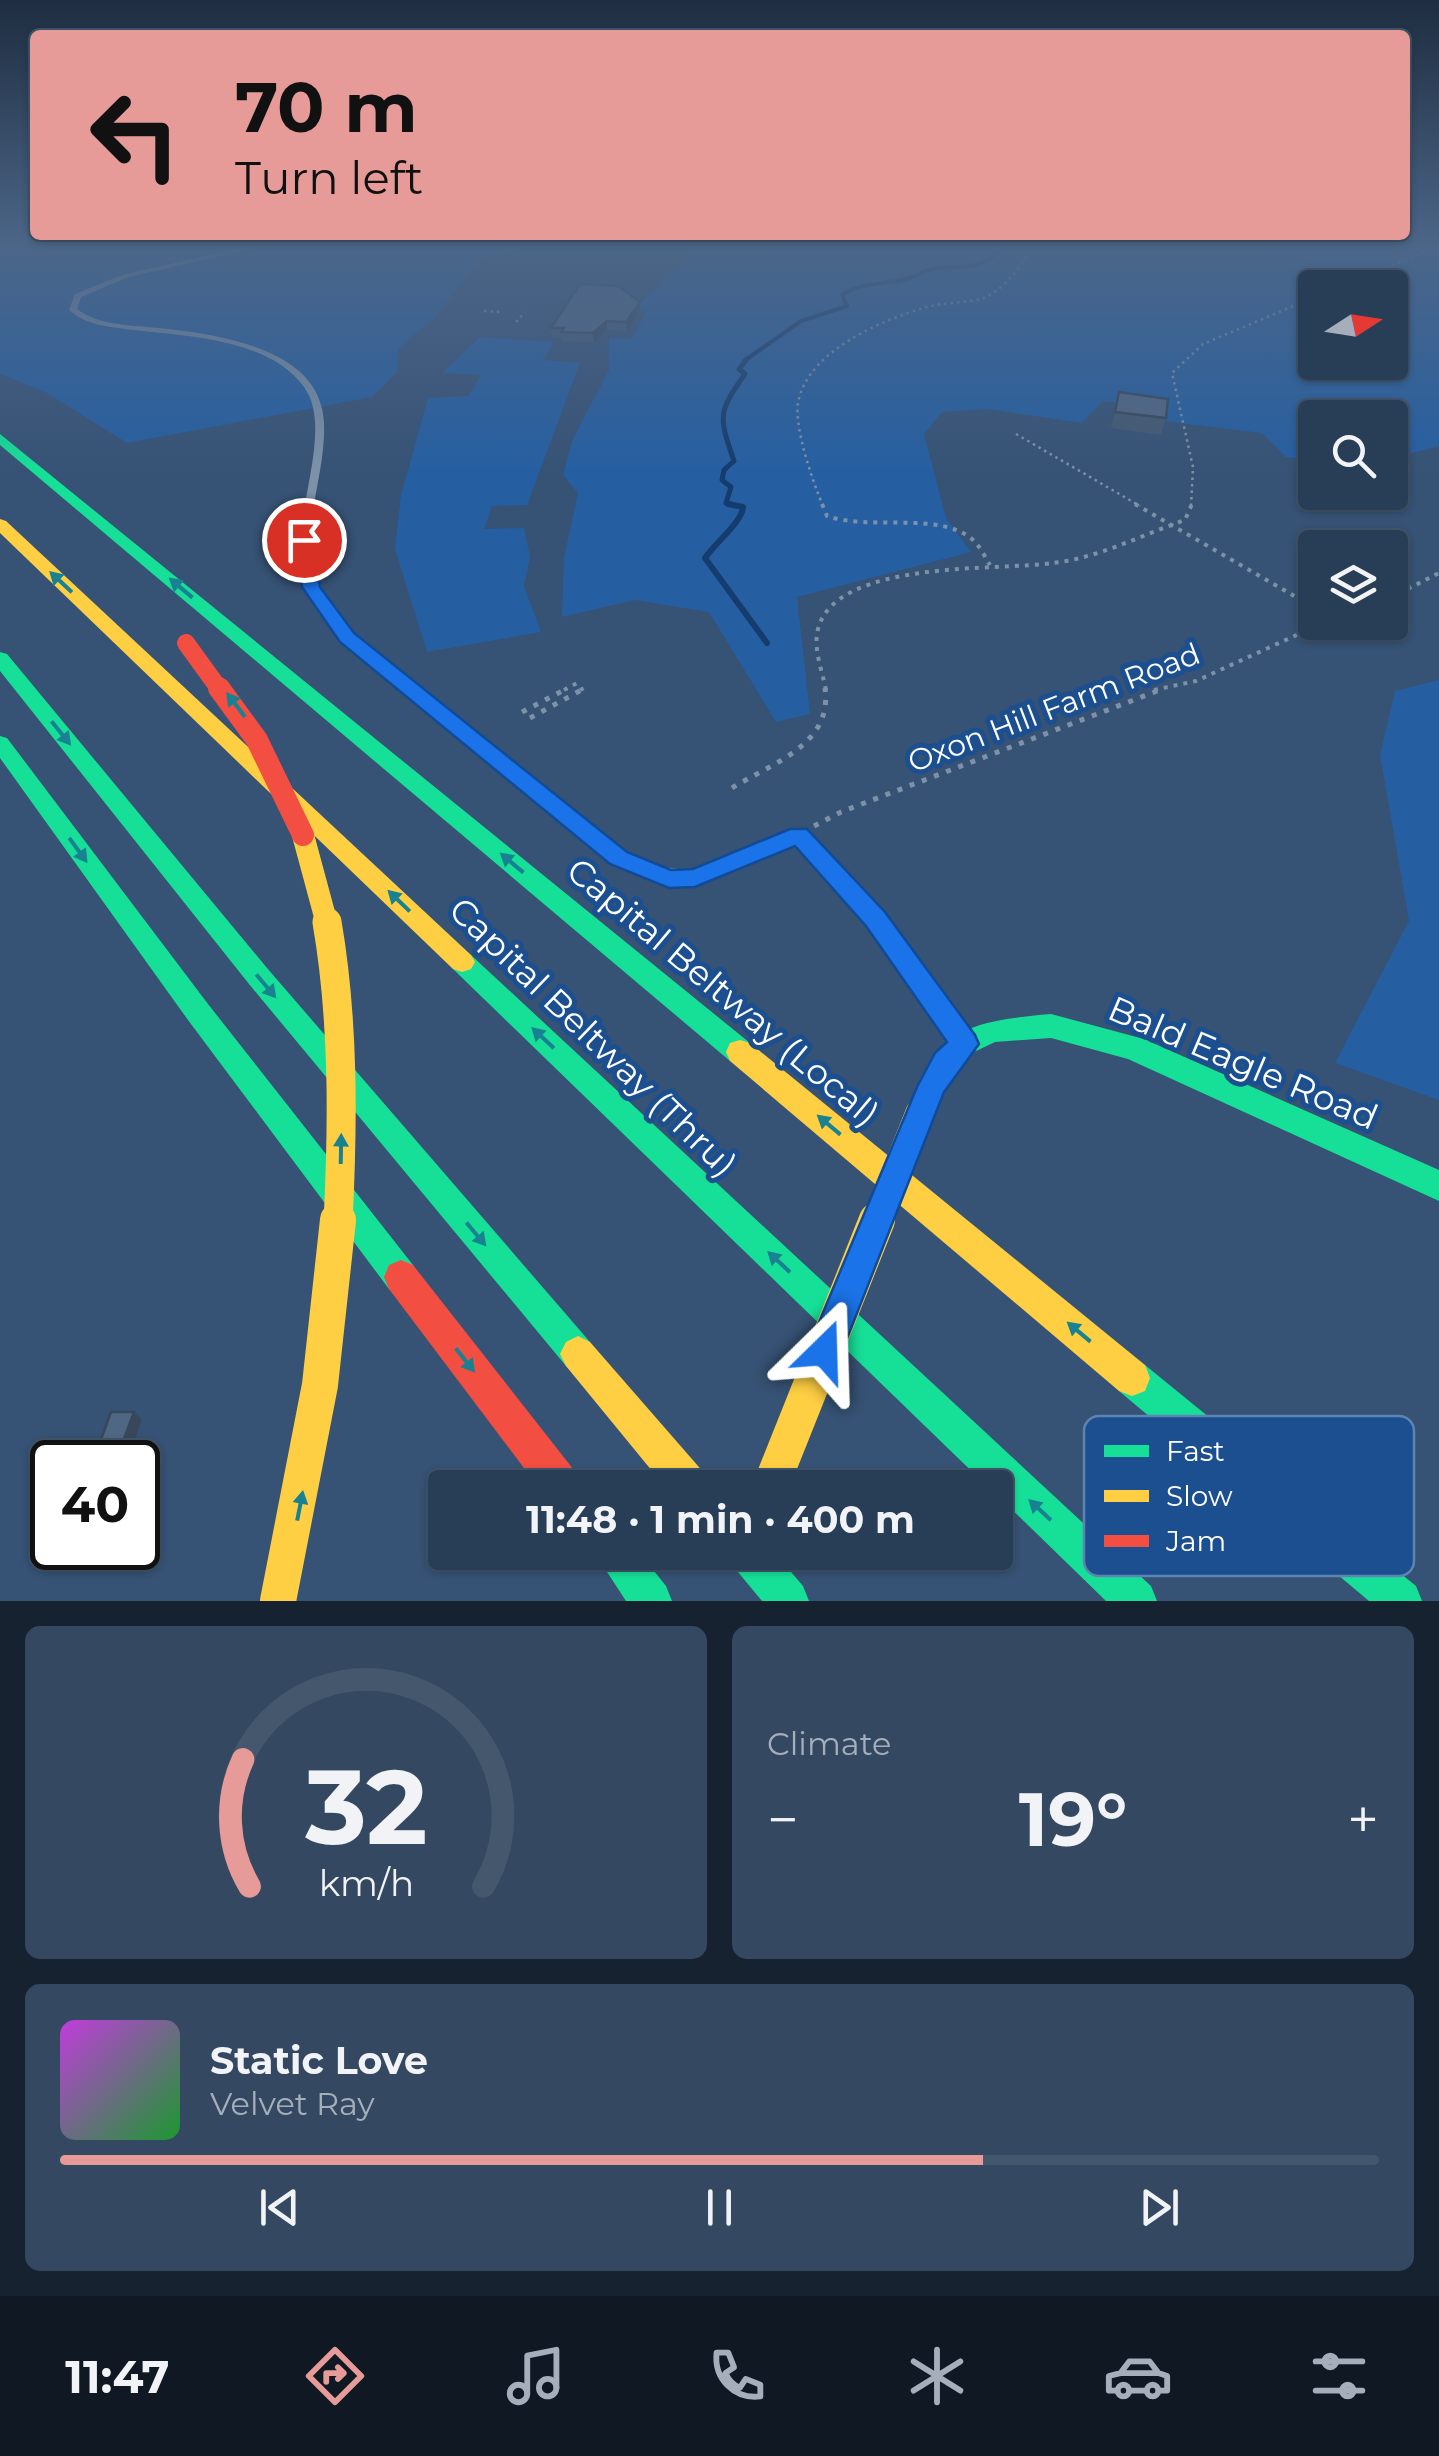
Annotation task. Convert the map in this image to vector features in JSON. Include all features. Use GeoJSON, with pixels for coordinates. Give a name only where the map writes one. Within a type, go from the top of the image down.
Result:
{"type":"FeatureCollection","features":[{"type":"Feature","properties":{"kind":"main road","name":"Capital Beltway (Local)"},"geometry":{"type":"LineString","coordinates":[[0,438],[1180,1416]]}},
{"type":"Feature","properties":{"kind":"main road","name":"Capital Beltway (Thru)"},"geometry":{"type":"LineString","coordinates":[[0,524],[1084,1552]]}},
{"type":"Feature","properties":{"kind":"main road"},"geometry":{"type":"LineString","coordinates":[[178,636],[254,729],[284,787],[310,854],[330,939],[341,1042],[342,1159],[329,1320],[302,1501],[278,1601]]}},
{"type":"Feature","properties":{"kind":"main road"},"geometry":{"type":"LineString","coordinates":[[0,658],[258,976],[677,1470]]}},
{"type":"Feature","properties":{"kind":"main road"},"geometry":{"type":"LineString","coordinates":[[0,743],[198,1012],[550,1470]]}},
{"type":"Feature","properties":{"kind":"main road","name":"Bald Eagle Road"},"geometry":{"type":"LineString","coordinates":[[964,1044],[992,1031],[1022,1026],[1079,1030],[1134,1048],[1439,1186]]}},
{"type":"Feature","properties":{"kind":"main road"},"geometry":{"type":"LineString","coordinates":[[777,1470],[920,1113],[945,1062],[964,1044]]}},
{"type":"Feature","properties":{"kind":"main road"},"geometry":{"type":"LineString","coordinates":[[1154,1394],[1186,1416]]}},
{"type":"Feature","properties":{"kind":"main road"},"geometry":{"type":"LineString","coordinates":[[628,1570],[651,1601]]}},
{"type":"Feature","properties":{"kind":"main road"},"geometry":{"type":"LineString","coordinates":[[755,1570],[788,1601]]}},
{"type":"Feature","properties":{"kind":"main road","name":"Capital Beltway (Thru)"},"geometry":{"type":"LineString","coordinates":[[1110,1576],[1136,1601]]}},
{"type":"Feature","properties":{"kind":"main road","name":"Capital Beltway (Local)"},"geometry":{"type":"LineString","coordinates":[[1371,1576],[1401,1601]]}},
{"type":"Feature","properties":{"kind":"lane"},"geometry":{"type":"LineString","coordinates":[[94,322],[216,339],[285,365],[307,384],[320,412],[307,506],[306,571],[323,608],[347,638],[588,834],[645,872],[669,879],[712,874],[798,835],[876,919],[964,1044]]}},
{"type":"Feature","properties":{"kind":"path"},"geometry":{"type":"LineString","coordinates":[[882,322],[827,357],[804,382],[797,406],[812,480],[827,516],[844,525],[919,524],[943,529],[972,538],[990,565]]}},
{"type":"Feature","properties":{"kind":"path"},"geometry":{"type":"LineString","coordinates":[[732,788],[816,734],[826,717],[817,634],[820,620],[845,596],[888,581],[990,565],[1066,562],[1185,520],[1196,496],[1194,471],[1172,398],[1172,373],[1204,344],[1257,322]]}},
{"type":"Feature","properties":{"kind":"path"},"geometry":{"type":"LineString","coordinates":[[1016,434],[1298,598]]}},
{"type":"Feature","properties":{"kind":"path"},"geometry":{"type":"LineString","coordinates":[[1408,589],[1439,573]]}},
{"type":"Feature","properties":{"kind":"path","name":"Oxon Hill Farm Road"},"geometry":{"type":"LineString","coordinates":[[798,835],[841,812],[1154,690],[1196,681],[1298,634]]}},
{"type":"Feature","properties":{"kind":"path"},"geometry":{"type":"LineString","coordinates":[[522,712],[578,682]]}},
{"type":"Feature","properties":{"kind":"path"},"geometry":{"type":"LineString","coordinates":[[530,718],[586,687]]}},
{"type":"Feature","properties":{"kind":"shaded area"},"geometry":{"type":"Polygon","coordinates":[[[0,322],[429,322],[398,349],[397,372],[372,397],[127,443],[47,393],[0,374],[0,322]]]}},
{"type":"Feature","properties":{"kind":"shaded area"},"geometry":{"type":"Polygon","coordinates":[[[641,322],[1298,322],[1298,380],[1408,380],[1408,322],[1439,322],[1439,446],[1408,454],[1408,400],[1298,400],[1298,458],[1286,457],[1262,433],[1164,421],[1160,408],[1103,401],[1082,423],[988,409],[942,412],[924,434],[946,518],[971,552],[797,597],[810,714],[776,722],[709,612],[635,600],[562,617],[564,557],[578,493],[563,475],[572,441],[609,370],[609,339],[632,338],[641,322]]]}},
{"type":"Feature","properties":{"kind":"shaded area"},"geometry":{"type":"Polygon","coordinates":[[[480,337],[554,342],[543,360],[580,363],[527,505],[492,506],[484,529],[524,528],[530,557],[524,586],[541,632],[427,652],[395,549],[401,495],[428,398],[468,396],[481,375],[442,373],[480,337]]]}},
{"type":"Feature","properties":{"kind":"shaded area"},"geometry":{"type":"Polygon","coordinates":[[[1439,680],[1439,1100],[1335,1063],[1409,921],[1380,755],[1395,691],[1439,680]]]}},
{"type":"Feature","properties":{"kind":"building"},"geometry":{"type":"Polygon","coordinates":[[[555,322],[606,322],[593,333],[551,328],[555,322]]]}},
{"type":"Feature","properties":{"kind":"building"},"geometry":{"type":"Polygon","coordinates":[[[1119,392],[1168,399],[1166,418],[1115,412],[1119,392]]]}},
{"type":"Feature","properties":{"kind":"building"},"geometry":{"type":"Polygon","coordinates":[[[111,1412],[134,1412],[124,1440],[101,1440],[111,1412]]]}},
{"type":"Feature","properties":{"kind":"waterway"},"geometry":{"type":"LineString","coordinates":[[744,361],[800,322]]}},
{"type":"Feature","properties":{"kind":"waterway"},"geometry":{"type":"LineString","coordinates":[[739,506],[726,503],[731,487],[722,480],[724,470],[734,461],[723,416],[729,398],[745,374],[739,369],[747,359]]}},
{"type":"Feature","properties":{"kind":"waterway"},"geometry":{"type":"LineString","coordinates":[[728,504],[743,507],[742,513],[705,558],[767,643]]}},
{"type":"Feature","properties":{"kind":"traffic: fast"},"geometry":{"type":"LineString","coordinates":[[0,438],[740,1052]]}},
{"type":"Feature","properties":{"kind":"traffic: fast"},"geometry":{"type":"LineString","coordinates":[[0,658],[258,976],[578,1354]]}},
{"type":"Feature","properties":{"kind":"traffic: fast"},"geometry":{"type":"LineString","coordinates":[[0,743],[198,1012],[401,1277]]}},
{"type":"Feature","properties":{"kind":"traffic: fast"},"geometry":{"type":"LineString","coordinates":[[462,962],[1084,1552]]}},
{"type":"Feature","properties":{"kind":"traffic: fast"},"geometry":{"type":"LineString","coordinates":[[920,1113],[945,1062],[964,1044],[992,1031],[1051,1026],[1134,1048],[1439,1186]]}},
{"type":"Feature","properties":{"kind":"traffic: fast"},"geometry":{"type":"LineString","coordinates":[[1132,1378],[1178,1416]]}},
{"type":"Feature","properties":{"kind":"traffic: fast"},"geometry":{"type":"LineString","coordinates":[[628,1570],[651,1601]]}},
{"type":"Feature","properties":{"kind":"traffic: fast"},"geometry":{"type":"LineString","coordinates":[[762,1570],[788,1601]]}},
{"type":"Feature","properties":{"kind":"traffic: fast"},"geometry":{"type":"LineString","coordinates":[[1110,1576],[1136,1601]]}},
{"type":"Feature","properties":{"kind":"traffic: fast"},"geometry":{"type":"LineString","coordinates":[[1371,1576],[1401,1601]]}},
{"type":"Feature","properties":{"kind":"traffic: slow"},"geometry":{"type":"LineString","coordinates":[[0,524],[462,962]]}},
{"type":"Feature","properties":{"kind":"traffic: slow"},"geometry":{"type":"LineString","coordinates":[[278,1601],[320,1385],[330,1313],[341,1167],[334,974],[323,904],[303,835]]}},
{"type":"Feature","properties":{"kind":"traffic: slow"},"geometry":{"type":"LineString","coordinates":[[740,1052],[1132,1378]]}},
{"type":"Feature","properties":{"kind":"traffic: slow"},"geometry":{"type":"LineString","coordinates":[[777,1470],[920,1113]]}},
{"type":"Feature","properties":{"kind":"traffic: slow"},"geometry":{"type":"LineString","coordinates":[[578,1354],[676,1470]]}},
{"type":"Feature","properties":{"kind":"traffic: jam"},"geometry":{"type":"LineString","coordinates":[[186,643],[257,740],[303,835]]}},
{"type":"Feature","properties":{"kind":"traffic: jam"},"geometry":{"type":"LineString","coordinates":[[401,1277],[549,1470]]}},
{"type":"Feature","properties":{"kind":"route"},"geometry":{"type":"LineString","coordinates":[[304,540],[311,587],[347,638],[618,858],[669,879],[695,878],[798,835],[876,919],[964,1044],[945,1062],[931,1087],[824,1351]]}}]}
